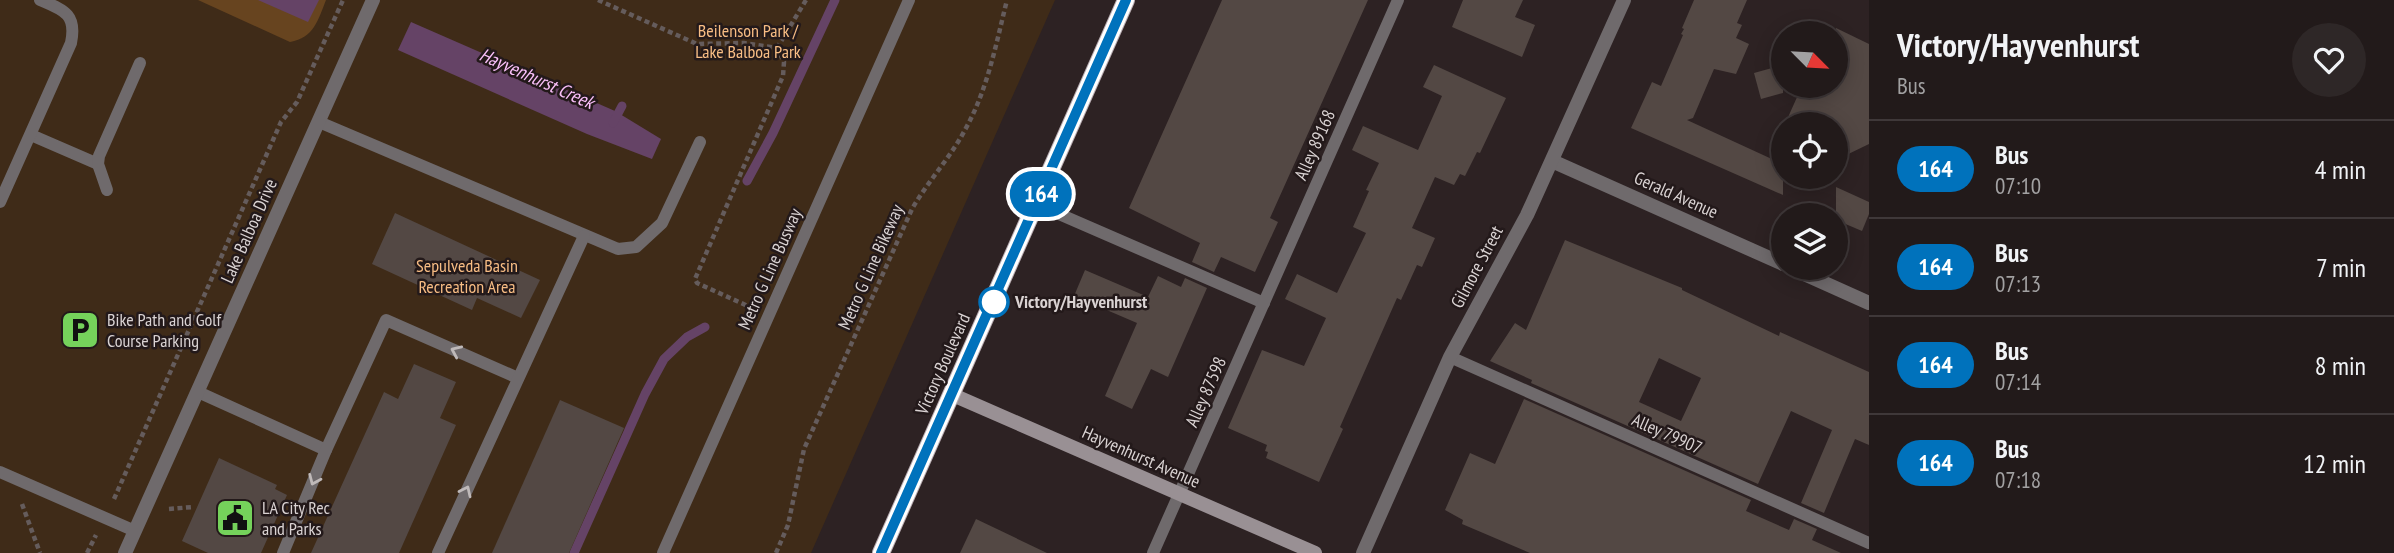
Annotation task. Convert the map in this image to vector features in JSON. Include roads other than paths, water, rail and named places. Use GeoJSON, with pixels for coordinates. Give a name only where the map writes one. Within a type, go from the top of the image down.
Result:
{"type":"FeatureCollection","features":[{"type":"Feature","properties":{"kind":"main road","name":"Victory Boulevard"},"geometry":{"type":"LineString","coordinates":[[881,553],[1126,0]]}},
{"type":"Feature","properties":{"kind":"main road","name":"Hayvenhurst Avenue"},"geometry":{"type":"LineString","coordinates":[[953,395],[1315,553]]}},
{"type":"Feature","properties":{"kind":"street","name":"Lake Balboa Drive"},"geometry":{"type":"LineString","coordinates":[[125,553],[373,0]]}},
{"type":"Feature","properties":{"kind":"street","name":"Gilmore Street"},"geometry":{"type":"LineString","coordinates":[[1363,553],[1450,357],[1527,215],[1624,0]]}},
{"type":"Feature","properties":{"kind":"street","name":"Gerald Avenue"},"geometry":{"type":"LineString","coordinates":[[1552,161],[1771,259]]}},
{"type":"Feature","properties":{"kind":"street"},"geometry":{"type":"LineString","coordinates":[[1818,280],[1869,303]]}},
{"type":"Feature","properties":{"kind":"lane"},"geometry":{"type":"LineString","coordinates":[[0,202],[71,43],[74,30],[71,20],[61,9],[40,0]]}},
{"type":"Feature","properties":{"kind":"lane","name":"Metro G Line Busway"},"geometry":{"type":"LineString","coordinates":[[663,553],[909,0]]}},
{"type":"Feature","properties":{"kind":"lane","name":"Alley 89168"},"geometry":{"type":"LineString","coordinates":[[1264,303],[1398,0]]}},
{"type":"Feature","properties":{"kind":"lane"},"geometry":{"type":"LineString","coordinates":[[107,190],[98,164],[99,156],[140,63]]}},
{"type":"Feature","properties":{"kind":"lane"},"geometry":{"type":"LineString","coordinates":[[319,122],[618,249],[636,247],[662,223],[700,142]]}},
{"type":"Feature","properties":{"kind":"lane"},"geometry":{"type":"LineString","coordinates":[[30,135],[98,164]]}},
{"type":"Feature","properties":{"kind":"lane"},"geometry":{"type":"LineString","coordinates":[[1037,204],[1264,303]]}},
{"type":"Feature","properties":{"kind":"lane"},"geometry":{"type":"LineString","coordinates":[[438,553],[584,236]]}},
{"type":"Feature","properties":{"kind":"lane","name":"Alley 87598"},"geometry":{"type":"LineString","coordinates":[[1153,553],[1264,303]]}},
{"type":"Feature","properties":{"kind":"lane"},"geometry":{"type":"LineString","coordinates":[[283,553],[326,450],[386,320],[518,378]]}},
{"type":"Feature","properties":{"kind":"lane","name":"Alley 79907"},"geometry":{"type":"LineString","coordinates":[[1450,357],[1869,543]]}},
{"type":"Feature","properties":{"kind":"lane"},"geometry":{"type":"LineString","coordinates":[[198,392],[326,450]]}},
{"type":"Feature","properties":{"kind":"lane"},"geometry":{"type":"LineString","coordinates":[[0,472],[135,531]]}},
{"type":"Feature","properties":{"kind":"water"},"geometry":{"type":"Polygon","coordinates":[[[258,0],[319,0],[308,22],[258,0]]]}},
{"type":"Feature","properties":{"kind":"water","name":"Hayvenhurst Creek"},"geometry":{"type":"Polygon","coordinates":[[[411,22],[615,111],[661,139],[652,159],[587,134],[398,50],[411,22]]]}},
{"type":"Feature","properties":{"kind":"waterway"},"geometry":{"type":"LineString","coordinates":[[747,181],[773,133],[835,0]]}},
{"type":"Feature","properties":{"kind":"waterway"},"geometry":{"type":"LineString","coordinates":[[613,123],[622,106]]}},
{"type":"Feature","properties":{"kind":"waterway"},"geometry":{"type":"LineString","coordinates":[[574,553],[645,394],[664,359],[687,337],[705,327]]}},
{"type":"Feature","properties":{"kind":"place","name":"Victory/Hayvenhurst"},"geometry":{"type":"Point","coordinates":[994,302]}},
{"type":"Feature","properties":{"kind":"place","name":"Bike Path and Golf Course Parking"},"geometry":{"type":"Point","coordinates":[80,330]}},
{"type":"Feature","properties":{"kind":"place","name":"LA City Rec and Parks"},"geometry":{"type":"Point","coordinates":[235,518]}},
{"type":"Feature","properties":{"kind":"park label","name":"Beilenson Park / Lake Balboa Park"},"geometry":{"type":"Point","coordinates":[748,41]}},
{"type":"Feature","properties":{"kind":"park label","name":"Sepulveda Basin Recreation Area"},"geometry":{"type":"Point","coordinates":[467,276]}}]}
